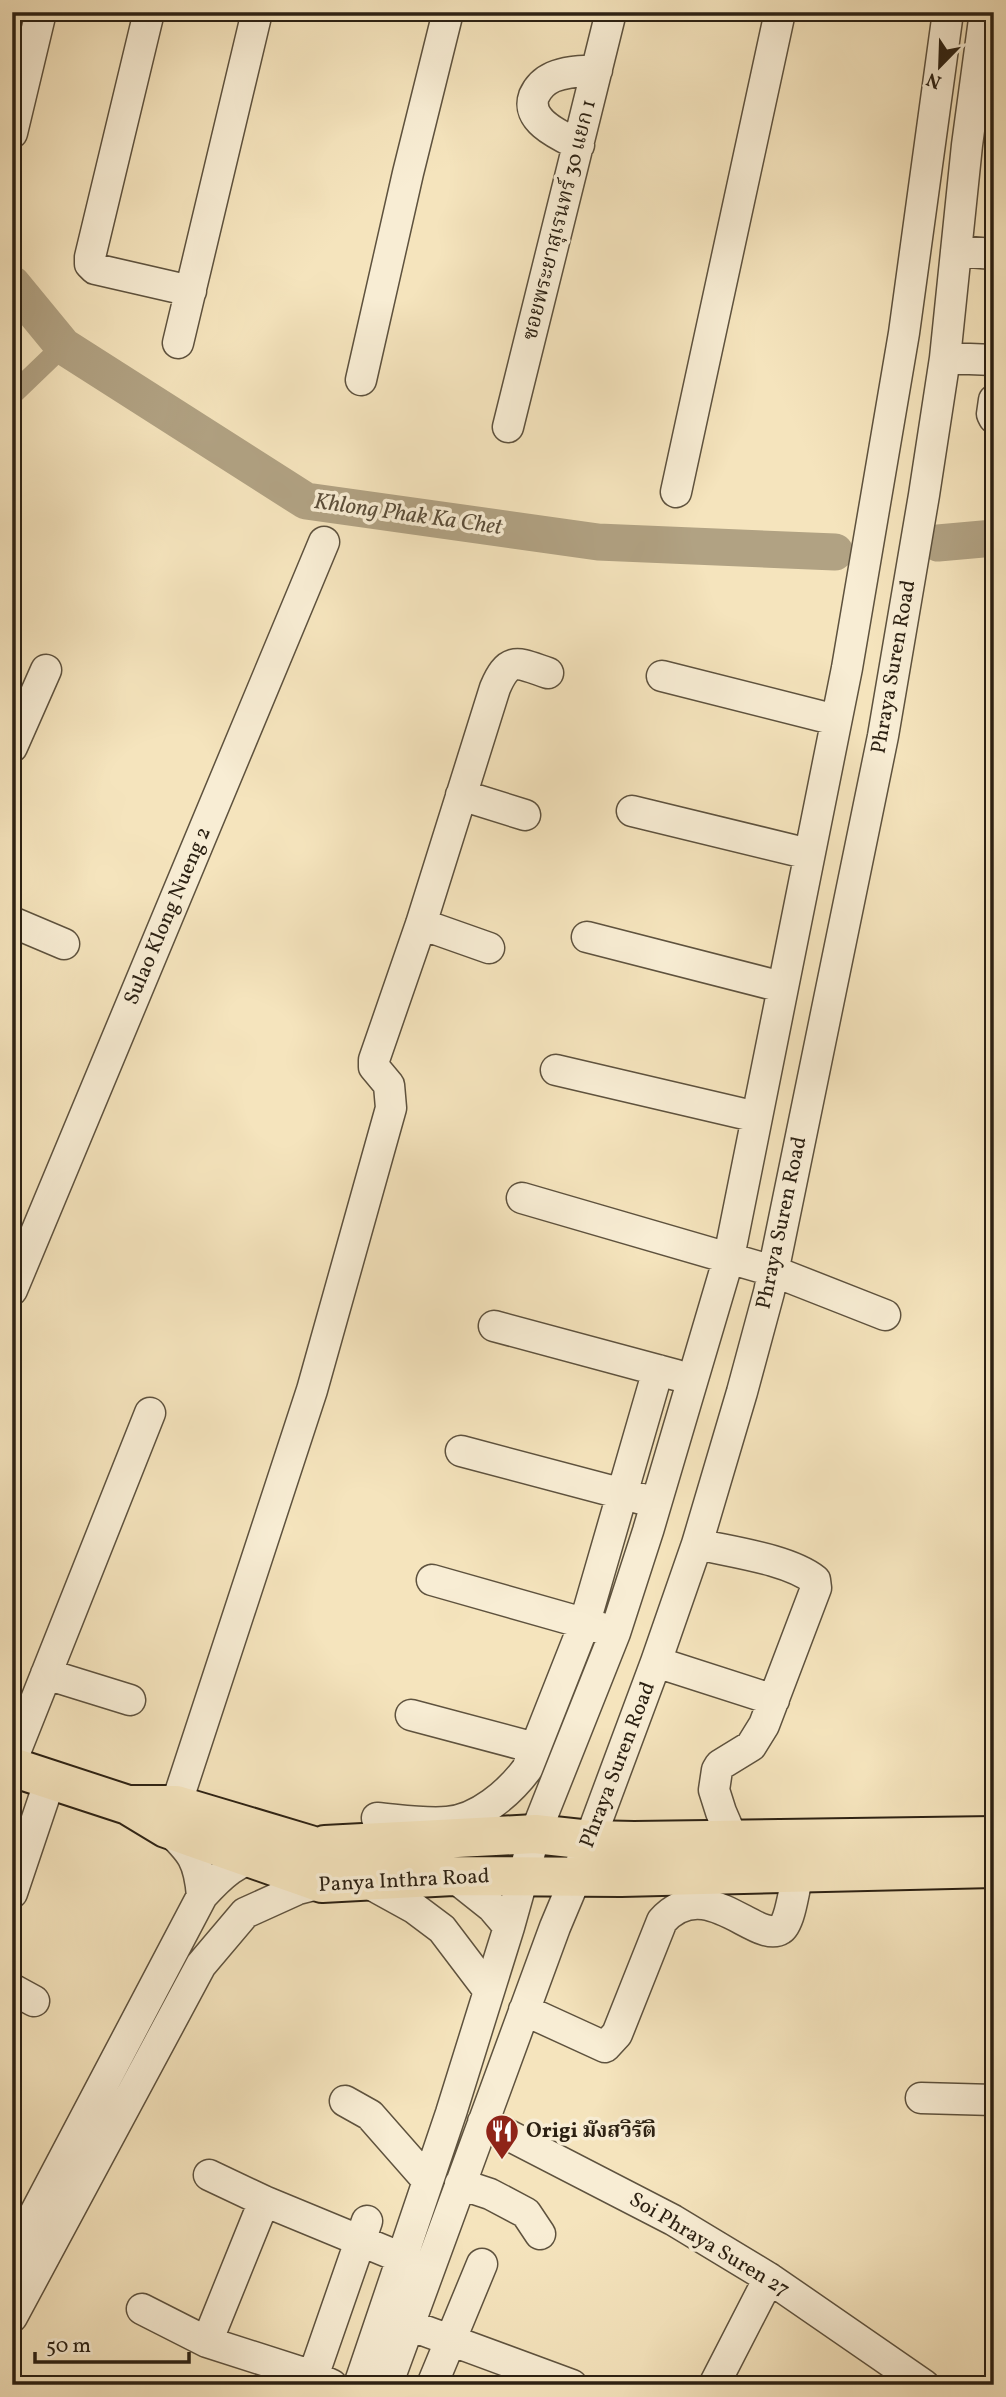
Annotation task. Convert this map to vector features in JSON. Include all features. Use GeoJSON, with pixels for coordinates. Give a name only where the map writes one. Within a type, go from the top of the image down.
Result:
{"type":"FeatureCollection","features":[{"type":"Feature","properties":{"kind":"main road"},"geometry":{"type":"LineString","coordinates":[[12,1767],[128,1805],[171,1816],[317,1845],[328,1871],[322,1883],[252,1857],[171,1816]]}},
{"type":"Feature","properties":{"kind":"main road","name":"Panya Inthra Road"},"geometry":{"type":"LineString","coordinates":[[317,1845],[535,1834],[590,1840],[634,1841],[994,1836]]}},
{"type":"Feature","properties":{"kind":"main road","name":"Panya Inthra Road"},"geometry":{"type":"LineString","coordinates":[[322,1883],[453,1876],[621,1877],[994,1868]]}},
{"type":"Feature","properties":{"kind":"street"},"geometry":{"type":"LineString","coordinates":[[12,133],[18,86],[41,12]]}},
{"type":"Feature","properties":{"kind":"street"},"geometry":{"type":"LineString","coordinates":[[149,12],[90,264],[95,269],[191,291]]}},
{"type":"Feature","properties":{"kind":"street"},"geometry":{"type":"LineString","coordinates":[[178,343],[257,12]]}},
{"type":"Feature","properties":{"kind":"street"},"geometry":{"type":"LineString","coordinates":[[361,380],[447,12]]}},
{"type":"Feature","properties":{"kind":"street","name":"ซอยพระยาสุเรนทร์ 30 แยก 1"},"geometry":{"type":"LineString","coordinates":[[508,427],[611,12]]}},
{"type":"Feature","properties":{"kind":"street"},"geometry":{"type":"LineString","coordinates":[[676,492],[780,12]]}},
{"type":"Feature","properties":{"kind":"street"},"geometry":{"type":"LineString","coordinates":[[359,2385],[489,1991],[535,1834],[615,1633],[649,1531],[729,1257],[836,720],[904,332],[948,12]]}},
{"type":"Feature","properties":{"kind":"street","name":"Phraya Suren Road"},"geometry":{"type":"LineString","coordinates":[[387,2385],[524,2010],[612,1782],[697,1544],[742,1392],[773,1271],[883,736],[924,495],[945,358],[967,145],[985,12]]}},
{"type":"Feature","properties":{"kind":"street"},"geometry":{"type":"LineString","coordinates":[[579,145],[548,129],[534,112],[532,103],[542,84],[554,77],[597,70]]}},
{"type":"Feature","properties":{"kind":"street"},"geometry":{"type":"LineString","coordinates":[[956,251],[994,254]]}},
{"type":"Feature","properties":{"kind":"street"},"geometry":{"type":"LineString","coordinates":[[945,358],[994,360]]}},
{"type":"Feature","properties":{"kind":"street"},"geometry":{"type":"LineString","coordinates":[[994,400],[994,418]]}},
{"type":"Feature","properties":{"kind":"street","name":"Sulao Klong Nueng 2"},"geometry":{"type":"LineString","coordinates":[[12,1290],[324,542]]}},
{"type":"Feature","properties":{"kind":"street"},"geometry":{"type":"LineString","coordinates":[[202,1896],[200,1873],[171,1816],[312,1390],[388,1122],[391,1094],[389,1085],[374,1067],[374,1060],[421,924],[502,671],[513,664],[521,664],[548,673]]}},
{"type":"Feature","properties":{"kind":"street"},"geometry":{"type":"LineString","coordinates":[[12,747],[46,670]]}},
{"type":"Feature","properties":{"kind":"street"},"geometry":{"type":"LineString","coordinates":[[663,677],[836,720]]}},
{"type":"Feature","properties":{"kind":"street"},"geometry":{"type":"LineString","coordinates":[[461,795],[525,816]]}},
{"type":"Feature","properties":{"kind":"street"},"geometry":{"type":"LineString","coordinates":[[632,811],[809,853]]}},
{"type":"Feature","properties":{"kind":"street"},"geometry":{"type":"LineString","coordinates":[[12,922],[64,944]]}},
{"type":"Feature","properties":{"kind":"street"},"geometry":{"type":"LineString","coordinates":[[421,924],[489,948]]}},
{"type":"Feature","properties":{"kind":"street"},"geometry":{"type":"LineString","coordinates":[[587,937],[782,987]]}},
{"type":"Feature","properties":{"kind":"street"},"geometry":{"type":"LineString","coordinates":[[556,1070],[757,1117]]}},
{"type":"Feature","properties":{"kind":"street"},"geometry":{"type":"LineString","coordinates":[[522,1198],[773,1271],[885,1315]]}},
{"type":"Feature","properties":{"kind":"street"},"geometry":{"type":"LineString","coordinates":[[494,1326],[693,1380]]}},
{"type":"Feature","properties":{"kind":"street"},"geometry":{"type":"LineString","coordinates":[[377,1818],[446,1823],[461,1820],[515,1785],[527,1769],[585,1622],[658,1370]]}},
{"type":"Feature","properties":{"kind":"street"},"geometry":{"type":"LineString","coordinates":[[12,1760],[150,1413]]}},
{"type":"Feature","properties":{"kind":"street"},"geometry":{"type":"LineString","coordinates":[[461,1451],[623,1496],[656,1502]]}},
{"type":"Feature","properties":{"kind":"street"},"geometry":{"type":"LineString","coordinates":[[697,1544],[787,1565],[815,1580],[815,1594],[764,1725],[751,1746],[720,1765],[717,1770],[715,1790],[733,1840]]}},
{"type":"Feature","properties":{"kind":"street"},"geometry":{"type":"LineString","coordinates":[[432,1580],[585,1622],[615,1633]]}},
{"type":"Feature","properties":{"kind":"street"},"geometry":{"type":"LineString","coordinates":[[656,1662],[774,1700]]}},
{"type":"Feature","properties":{"kind":"street"},"geometry":{"type":"LineString","coordinates":[[46,1674],[130,1700]]}},
{"type":"Feature","properties":{"kind":"street"},"geometry":{"type":"LineString","coordinates":[[411,1716],[535,1748]]}},
{"type":"Feature","properties":{"kind":"street"},"geometry":{"type":"LineString","coordinates":[[12,1893],[50,1780]]}},
{"type":"Feature","properties":{"kind":"street"},"geometry":{"type":"LineString","coordinates":[[612,1782],[618,1813],[634,1841]]}},
{"type":"Feature","properties":{"kind":"street","name":"Panya Inthra Road"},"geometry":{"type":"LineString","coordinates":[[12,2258],[202,1896],[222,1874],[252,1857],[317,1845]]}},
{"type":"Feature","properties":{"kind":"street"},"geometry":{"type":"LineString","coordinates":[[524,2010],[605,2047],[617,2034],[662,1921],[668,1914],[686,1904],[706,1903],[760,1928],[777,1931],[787,1922],[798,1873]]}},
{"type":"Feature","properties":{"kind":"street"},"geometry":{"type":"LineString","coordinates":[[453,1876],[492,1907],[509,1927]]}},
{"type":"Feature","properties":{"kind":"street"},"geometry":{"type":"LineString","coordinates":[[555,1927],[592,1892],[621,1877]]}},
{"type":"Feature","properties":{"kind":"street"},"geometry":{"type":"LineString","coordinates":[[365,1881],[414,1908],[442,1929],[489,1991]]}},
{"type":"Feature","properties":{"kind":"street","name":"Panya Inthra Road"},"geometry":{"type":"LineString","coordinates":[[12,2317],[201,1965],[245,1913],[298,1889],[322,1883]]}},
{"type":"Feature","properties":{"kind":"street"},"geometry":{"type":"LineString","coordinates":[[921,2098],[994,2100]]}},
{"type":"Feature","properties":{"kind":"street"},"geometry":{"type":"LineString","coordinates":[[345,2101],[370,2115],[428,2181]]}},
{"type":"Feature","properties":{"kind":"street","name":"Soi Phraya Suren 27"},"geometry":{"type":"LineString","coordinates":[[483,2122],[673,2220],[769,2278],[924,2385]]}},
{"type":"Feature","properties":{"kind":"street"},"geometry":{"type":"LineString","coordinates":[[209,2175],[264,2201],[364,2231],[402,2258]]}},
{"type":"Feature","properties":{"kind":"street"},"geometry":{"type":"LineString","coordinates":[[460,2184],[490,2194],[526,2213],[540,2234]]}},
{"type":"Feature","properties":{"kind":"street"},"geometry":{"type":"LineString","coordinates":[[207,2342],[264,2201]]}},
{"type":"Feature","properties":{"kind":"street"},"geometry":{"type":"LineString","coordinates":[[142,2309],[207,2342],[318,2382],[364,2231]]}},
{"type":"Feature","properties":{"kind":"street"},"geometry":{"type":"LineString","coordinates":[[432,2385],[481,2264]]}},
{"type":"Feature","properties":{"kind":"street"},"geometry":{"type":"LineString","coordinates":[[724,2381],[769,2278]]}},
{"type":"Feature","properties":{"kind":"street"},"geometry":{"type":"LineString","coordinates":[[409,2325],[572,2385]]}},
{"type":"Feature","properties":{"kind":"waterway","name":"Khlong Phak Ka Chet"},"geometry":{"type":"LineString","coordinates":[[12,284],[63,346],[306,501],[598,542],[835,552]]}},
{"type":"Feature","properties":{"kind":"waterway"},"geometry":{"type":"LineString","coordinates":[[12,395],[63,346]]}},
{"type":"Feature","properties":{"kind":"waterway","name":"Khlong Phak Ka Chet"},"geometry":{"type":"LineString","coordinates":[[938,543],[994,538]]}},
{"type":"Feature","properties":{"kind":"place","name":"Origi มังสวิรัติ"},"geometry":{"type":"Point","coordinates":[502,2161]}}]}
